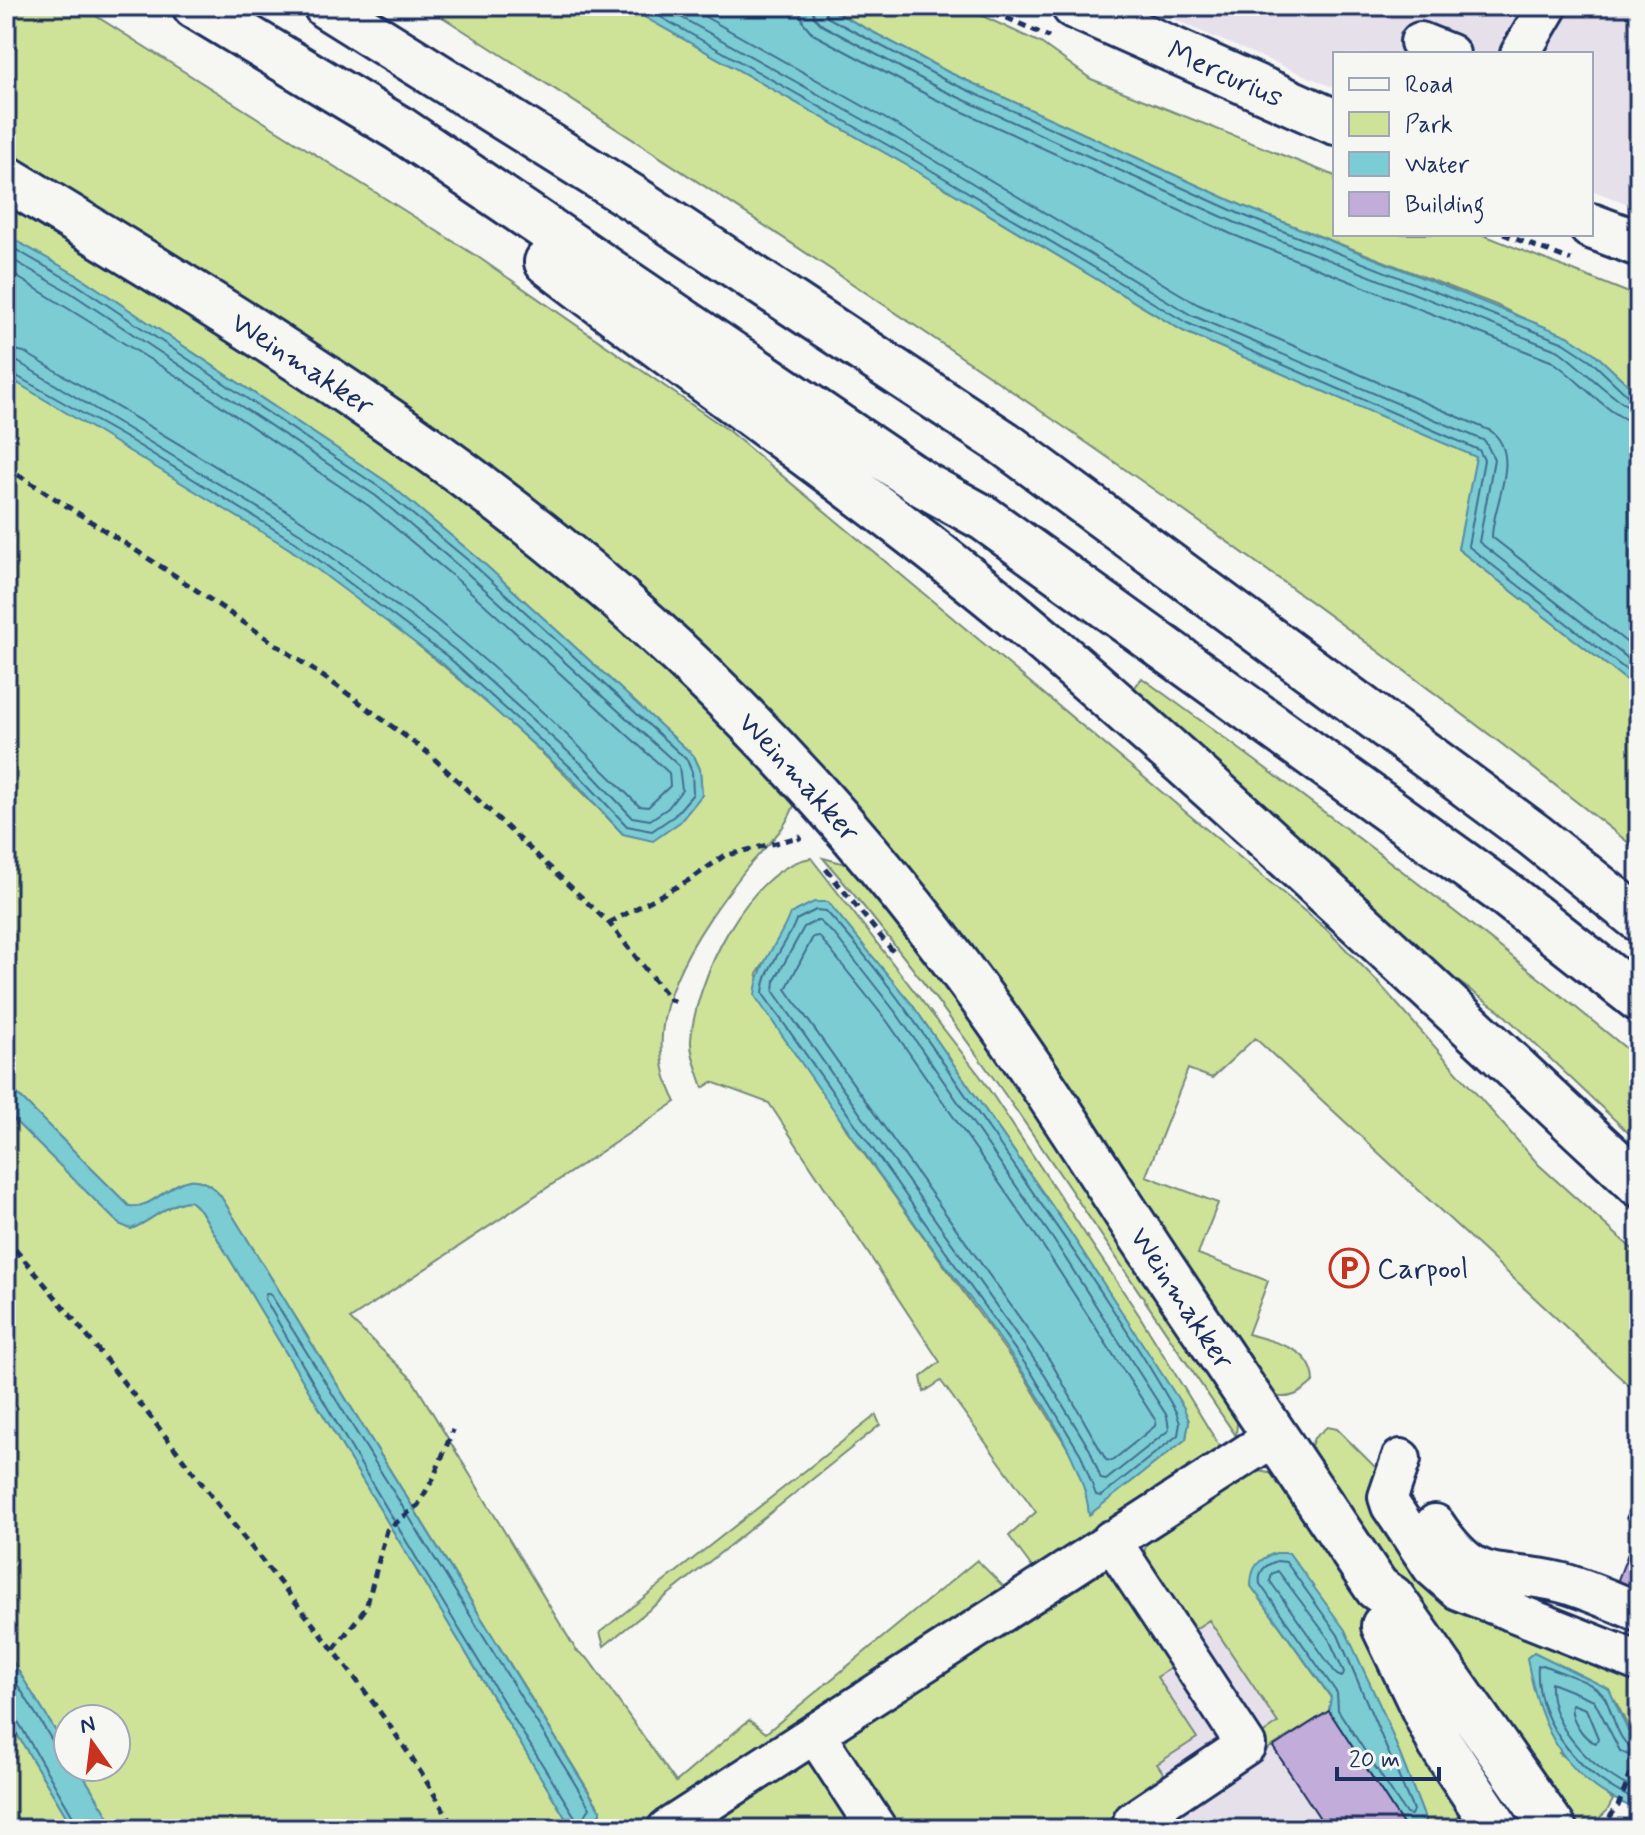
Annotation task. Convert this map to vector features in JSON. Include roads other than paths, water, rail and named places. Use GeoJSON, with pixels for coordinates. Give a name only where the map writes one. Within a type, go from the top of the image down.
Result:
{"type":"FeatureCollection","features":[{"type":"Feature","properties":{"kind":"main road"},"geometry":{"type":"LineString","coordinates":[[195,6],[400,129],[913,477],[984,518],[1508,896],[1639,999]]}},
{"type":"Feature","properties":{"kind":"main road"},"geometry":{"type":"LineString","coordinates":[[326,6],[633,198],[1004,443],[1534,835],[1639,919]]}},
{"type":"Feature","properties":{"kind":"main road","name":"Mercurius"},"geometry":{"type":"LineString","coordinates":[[1074,6],[1333,121]]}},
{"type":"Feature","properties":{"kind":"main road"},"geometry":{"type":"LineString","coordinates":[[400,129],[536,253],[690,373],[861,493],[1049,645],[1639,1184]]}},
{"type":"Feature","properties":{"kind":"main road","name":"Weinmakker"},"geometry":{"type":"LineString","coordinates":[[6,178],[306,363],[442,456],[569,556],[720,694],[830,811],[983,999],[1377,1588],[1392,1598],[1554,1829]]}},
{"type":"Feature","properties":{"kind":"main road"},"geometry":{"type":"LineString","coordinates":[[1593,227],[1639,244]]}},
{"type":"Feature","properties":{"kind":"main road","name":"Weinmakker"},"geometry":{"type":"LineString","coordinates":[[1377,1588],[1374,1606],[1440,1743],[1497,1829]]}},
{"type":"Feature","properties":{"kind":"street"},"geometry":{"type":"LineString","coordinates":[[1521,52],[1548,6]]}},
{"type":"Feature","properties":{"kind":"street"},"geometry":{"type":"LineString","coordinates":[[667,1829],[1275,1436]]}},
{"type":"Feature","properties":{"kind":"street"},"geometry":{"type":"LineString","coordinates":[[1639,1612],[1561,1582],[1488,1572],[1465,1562],[1452,1550],[1415,1495],[1408,1465],[1388,1497],[1432,1567],[1450,1584],[1639,1662]]}},
{"type":"Feature","properties":{"kind":"street"},"geometry":{"type":"LineString","coordinates":[[1111,1540],[1246,1745],[1133,1821],[1138,1829]]}},
{"type":"Feature","properties":{"kind":"street"},"geometry":{"type":"LineString","coordinates":[[815,1734],[877,1829]]}},
{"type":"Feature","properties":{"kind":"water"},"geometry":{"type":"Polygon","coordinates":[[[625,6],[824,6],[948,72],[1243,206],[1568,336],[1594,353],[1639,395],[1639,690],[1458,549],[1476,457],[1183,331],[910,167],[625,6]]]}},
{"type":"Feature","properties":{"kind":"water"},"geometry":{"type":"Polygon","coordinates":[[[6,235],[80,277],[387,482],[480,560],[694,756],[700,769],[702,795],[680,822],[653,841],[623,834],[572,779],[443,664],[290,549],[6,376],[6,235]]]}},
{"type":"Feature","properties":{"kind":"water"},"geometry":{"type":"Polygon","coordinates":[[[814,902],[828,902],[911,1003],[1068,1229],[1184,1408],[1189,1421],[1186,1439],[1089,1515],[1082,1483],[1067,1446],[1045,1406],[755,996],[764,964],[790,914],[814,902]]]}},
{"type":"Feature","properties":{"kind":"water"},"geometry":{"type":"Polygon","coordinates":[[[6,1083],[129,1206],[141,1206],[183,1182],[195,1180],[207,1184],[220,1195],[601,1812],[585,1829],[569,1824],[201,1211],[190,1201],[183,1202],[131,1229],[119,1224],[6,1112],[6,1083]]]}},
{"type":"Feature","properties":{"kind":"water"},"geometry":{"type":"Polygon","coordinates":[[[1276,1553],[1289,1553],[1345,1630],[1384,1714],[1429,1829],[1406,1829],[1329,1711],[1331,1697],[1251,1586],[1257,1565],[1276,1553]]]}},
{"type":"Feature","properties":{"kind":"water"},"geometry":{"type":"Polygon","coordinates":[[[6,1651],[52,1725],[52,1783],[88,1783],[116,1829],[74,1829],[6,1716],[6,1651]]]}},
{"type":"Feature","properties":{"kind":"water"},"geometry":{"type":"Polygon","coordinates":[[[1534,1652],[1609,1689],[1628,1731],[1639,1743],[1639,1810],[1593,1785],[1560,1751],[1540,1709],[1533,1684],[1527,1658],[1534,1652]]]}},
{"type":"Feature","properties":{"kind":"place","name":"Carpool"},"geometry":{"type":"Point","coordinates":[1349,1268]}}]}
